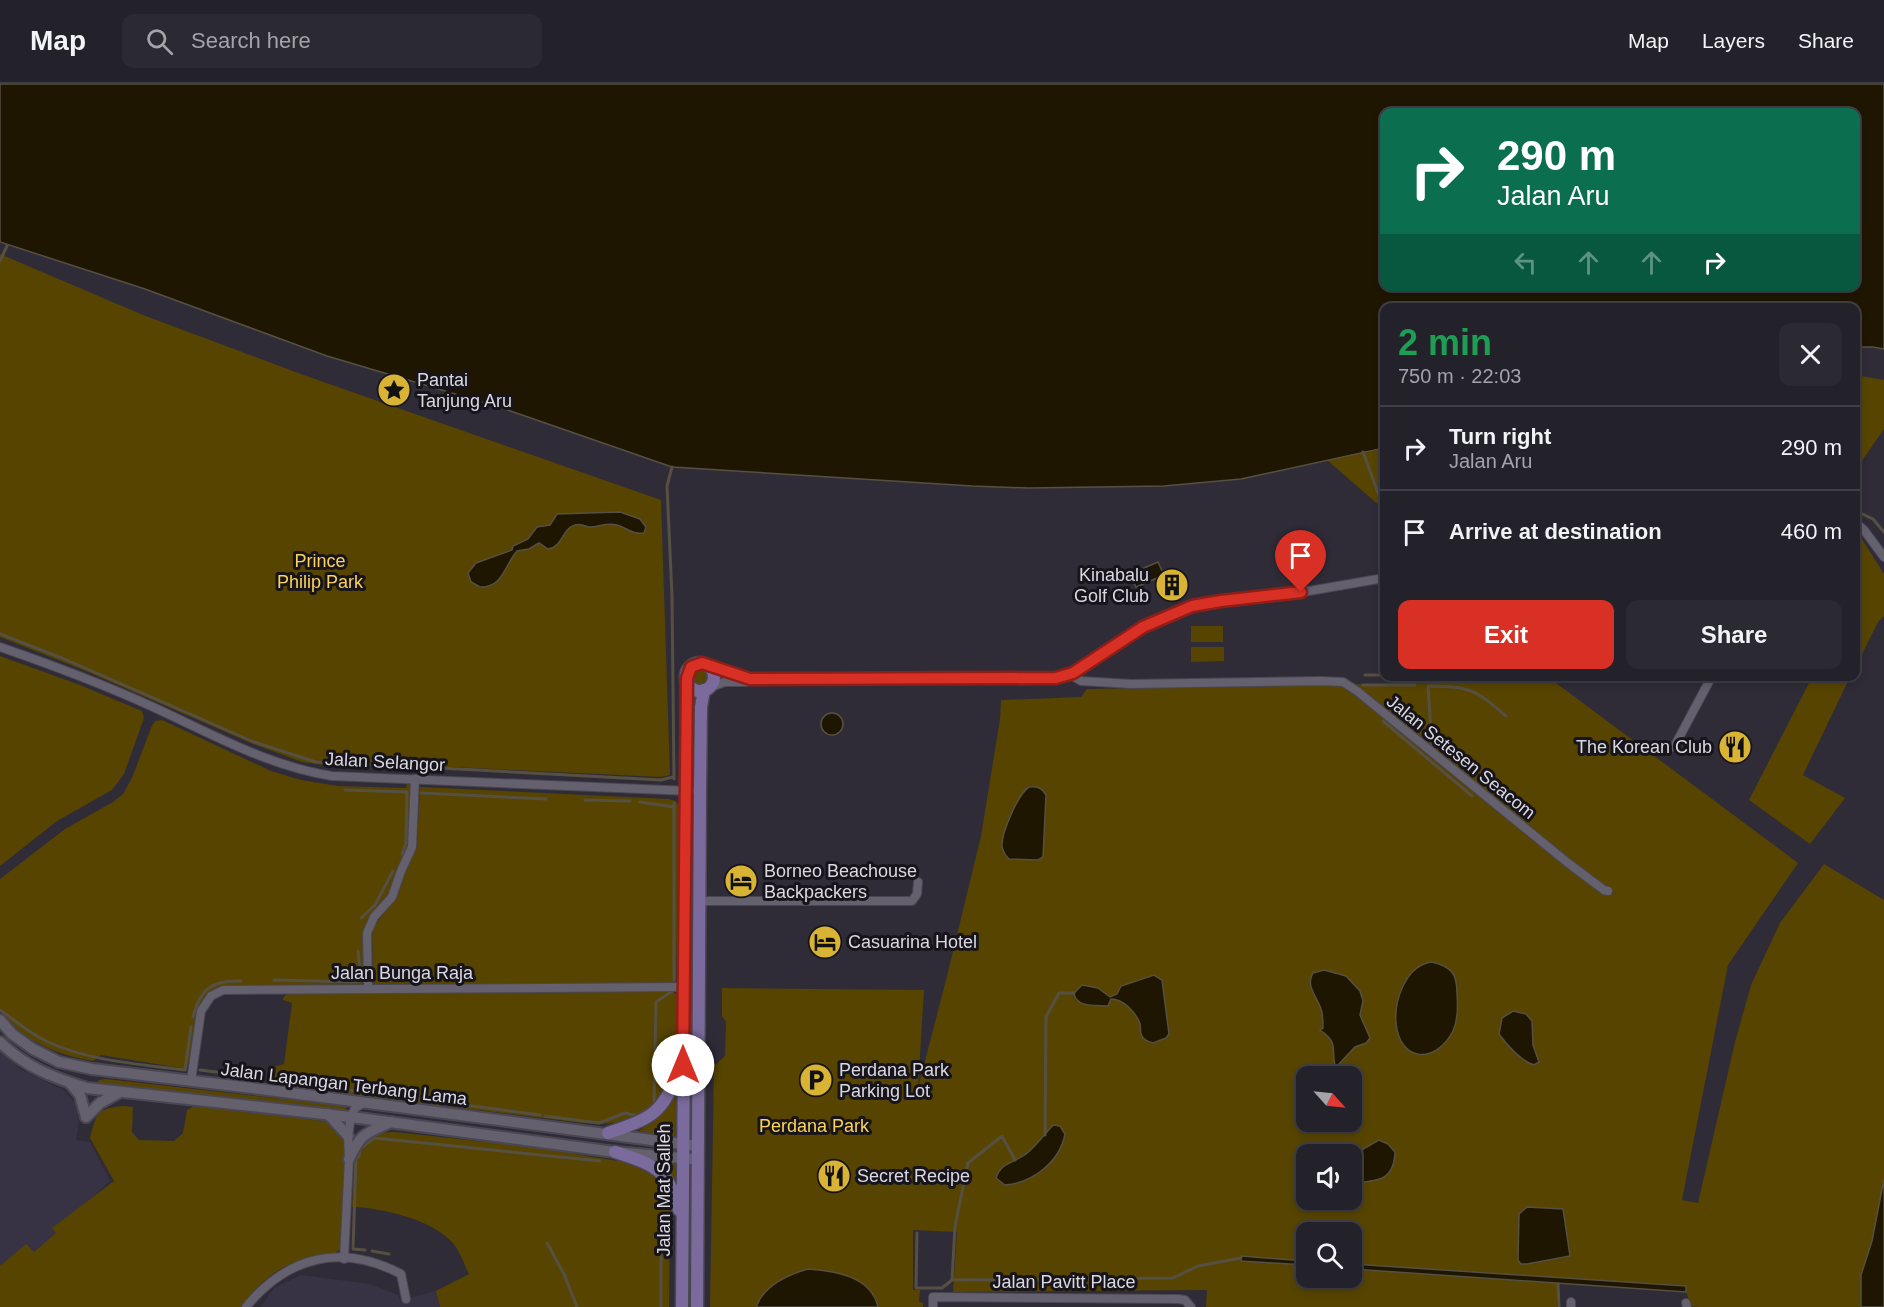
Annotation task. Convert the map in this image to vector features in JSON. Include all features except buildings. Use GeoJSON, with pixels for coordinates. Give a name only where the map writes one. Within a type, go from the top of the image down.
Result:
{"type":"FeatureCollection","features":[{"type":"Feature","properties":{"kind":"main road"},"geometry":{"type":"LineString","coordinates":[[702,663],[710,667],[714,676],[711,685],[706,689],[692,688],[687,678],[688,670],[702,663]]}},
{"type":"Feature","properties":{"kind":"main road","name":"Jalan Mat Salleh"},"geometry":{"type":"LineString","coordinates":[[682,1307],[687,678]]}},
{"type":"Feature","properties":{"kind":"main road","name":"Jalan Mat Salleh"},"geometry":{"type":"LineString","coordinates":[[697,1307],[701,706],[706,689]]}},
{"type":"Feature","properties":{"kind":"main road","name":"Jalan Lapangan Terbang Lama"},"geometry":{"type":"LineString","coordinates":[[0,1020],[12,1034],[33,1049],[59,1062],[92,1069],[698,1146]]}},
{"type":"Feature","properties":{"kind":"main road","name":"Jalan Lapangan Terbang Lama"},"geometry":{"type":"LineString","coordinates":[[0,1042],[25,1063],[53,1078],[87,1088],[327,1114],[615,1152],[698,1160]]}},
{"type":"Feature","properties":{"kind":"main road"},"geometry":{"type":"LineString","coordinates":[[609,1133],[640,1122],[653,1114],[664,1103],[683,1065]]}},
{"type":"Feature","properties":{"kind":"main road"},"geometry":{"type":"LineString","coordinates":[[71,1084],[80,1095],[86,1117],[100,1103],[120,1092]]}},
{"type":"Feature","properties":{"kind":"main road"},"geometry":{"type":"LineString","coordinates":[[327,1114],[348,1136]]}},
{"type":"Feature","properties":{"kind":"main road"},"geometry":{"type":"LineString","coordinates":[[349,1160],[364,1134],[391,1122]]}},
{"type":"Feature","properties":{"kind":"main road"},"geometry":{"type":"LineString","coordinates":[[615,1152],[646,1163],[664,1176],[682,1216]]}},
{"type":"Feature","properties":{"kind":"street"},"geometry":{"type":"LineString","coordinates":[[1860,526],[1884,557]]}},
{"type":"Feature","properties":{"kind":"street"},"geometry":{"type":"LineString","coordinates":[[710,667],[750,679],[1056,678],[1069,674],[1143,627],[1192,606],[1280,596],[1380,579]]}},
{"type":"Feature","properties":{"kind":"street","name":"Jalan Selangor"},"geometry":{"type":"LineString","coordinates":[[0,647],[92,679],[258,756],[288,767],[332,776],[700,791]]}},
{"type":"Feature","properties":{"kind":"street","name":"Jalan Setesen Seacom"},"geometry":{"type":"LineString","coordinates":[[1069,674],[1081,681],[1131,684],[1343,682],[1577,870],[1608,891]]}},
{"type":"Feature","properties":{"kind":"street"},"geometry":{"type":"LineString","coordinates":[[706,689],[725,682],[746,682],[750,679]]}},
{"type":"Feature","properties":{"kind":"street"},"geometry":{"type":"LineString","coordinates":[[1674,747],[1709,681]]}},
{"type":"Feature","properties":{"kind":"street"},"geometry":{"type":"LineString","coordinates":[[368,988],[366,933],[374,917],[392,897],[400,871],[412,847],[416,779]]}},
{"type":"Feature","properties":{"kind":"street"},"geometry":{"type":"LineString","coordinates":[[700,902],[912,901],[917,894],[918,882]]}},
{"type":"Feature","properties":{"kind":"street","name":"Jalan Bunga Raja"},"geometry":{"type":"LineString","coordinates":[[191,1081],[201,1011],[205,1003],[217,993],[230,990],[683,987]]}},
{"type":"Feature","properties":{"kind":"street"},"geometry":{"type":"LineString","coordinates":[[344,1259],[348,1136],[355,1108],[364,1103]]}},
{"type":"Feature","properties":{"kind":"street"},"geometry":{"type":"LineString","coordinates":[[246,1307],[261,1289],[290,1268],[312,1260],[363,1259],[401,1274],[406,1299]]}},
{"type":"Feature","properties":{"kind":"street","name":"Jalan Pavitt Place"},"geometry":{"type":"LineString","coordinates":[[933,1307],[933,1297],[1178,1299],[1185,1300],[1191,1307]]}},
{"type":"Feature","properties":{"kind":"shaded area"},"geometry":{"type":"Polygon","coordinates":[[[0,84],[1884,84],[1884,349],[1860,347],[1860,303],[1380,303],[1380,449],[1241,479],[1164,486],[1028,488],[672,467],[499,407],[327,356],[145,289],[0,242],[0,84]]]}},
{"type":"Feature","properties":{"kind":"shaded area"},"geometry":{"type":"Polygon","coordinates":[[[620,512],[640,519],[646,527],[644,533],[633,532],[613,524],[589,527],[577,524],[567,530],[553,548],[548,549],[539,543],[529,549],[517,551],[494,584],[480,587],[471,582],[468,573],[476,563],[512,550],[513,546],[528,539],[537,527],[550,525],[557,514],[620,512]]]}},
{"type":"Feature","properties":{"kind":"shaded area"},"geometry":{"type":"Polygon","coordinates":[[[1158,562],[1164,575],[1136,587],[1130,574],[1158,562]]]}},
{"type":"Feature","properties":{"kind":"shaded area"},"geometry":{"type":"Polygon","coordinates":[[[832,713],[840,716],[843,724],[840,732],[832,735],[824,732],[821,724],[824,716],[832,713]]]}},
{"type":"Feature","properties":{"kind":"shaded area"},"geometry":{"type":"Polygon","coordinates":[[[1029,787],[1039,788],[1046,795],[1043,857],[1038,860],[1009,859],[1004,853],[1002,840],[1015,806],[1029,787]]]}},
{"type":"Feature","properties":{"kind":"shaded area"},"geometry":{"type":"Polygon","coordinates":[[[1432,962],[1445,966],[1455,977],[1457,1018],[1446,1042],[1429,1054],[1420,1054],[1411,1052],[1404,1046],[1399,1036],[1396,1023],[1397,1004],[1409,977],[1415,970],[1432,962]]]}},
{"type":"Feature","properties":{"kind":"shaded area"},"geometry":{"type":"Polygon","coordinates":[[[1324,970],[1346,976],[1360,991],[1363,1001],[1360,1015],[1370,1038],[1366,1043],[1355,1047],[1335,1066],[1332,1042],[1320,1030],[1323,1028],[1322,1013],[1310,982],[1313,973],[1324,970]]]}},
{"type":"Feature","properties":{"kind":"shaded area"},"geometry":{"type":"Polygon","coordinates":[[[1154,975],[1162,980],[1169,1034],[1166,1038],[1153,1043],[1143,1038],[1138,1019],[1124,1004],[1111,999],[1108,1006],[1087,1005],[1078,1001],[1074,993],[1082,985],[1098,988],[1110,997],[1117,994],[1121,986],[1154,975]]]}},
{"type":"Feature","properties":{"kind":"shaded area"},"geometry":{"type":"Polygon","coordinates":[[[1513,1011],[1526,1014],[1532,1021],[1533,1045],[1539,1062],[1534,1065],[1519,1057],[1499,1034],[1502,1018],[1513,1011]]]}},
{"type":"Feature","properties":{"kind":"shaded area"},"geometry":{"type":"Polygon","coordinates":[[[0,1051],[20,1069],[63,1090],[77,1105],[79,1122],[76,1140],[90,1142],[110,1181],[61,1225],[71,1239],[0,1300],[0,1051]]]}},
{"type":"Feature","properties":{"kind":"shaded area"},"geometry":{"type":"Polygon","coordinates":[[[1053,1125],[1060,1126],[1065,1134],[1051,1162],[1035,1175],[1015,1183],[1005,1185],[996,1178],[1001,1169],[1026,1154],[1053,1125]]]}},
{"type":"Feature","properties":{"kind":"shaded area"},"geometry":{"type":"Polygon","coordinates":[[[1379,1140],[1388,1144],[1395,1152],[1391,1169],[1382,1178],[1362,1182],[1363,1149],[1379,1140]]]}},
{"type":"Feature","properties":{"kind":"shaded area"},"geometry":{"type":"Polygon","coordinates":[[[1884,1179],[1884,1307],[1861,1307],[1861,1275],[1872,1241],[1884,1179]]]}},
{"type":"Feature","properties":{"kind":"shaded area"},"geometry":{"type":"Polygon","coordinates":[[[1527,1207],[1563,1209],[1570,1256],[1521,1264],[1518,1260],[1519,1214],[1527,1207]]]}},
{"type":"Feature","properties":{"kind":"shaded area"},"geometry":{"type":"Polygon","coordinates":[[[1241,1256],[1296,1260],[1296,1264],[1241,1261],[1241,1256]]]}},
{"type":"Feature","properties":{"kind":"shaded area"},"geometry":{"type":"Polygon","coordinates":[[[1362,1265],[1686,1286],[1686,1292],[1362,1270],[1362,1265]]]}},
{"type":"Feature","properties":{"kind":"shaded area"},"geometry":{"type":"Polygon","coordinates":[[[808,1269],[829,1271],[860,1282],[868,1288],[878,1307],[756,1307],[770,1287],[792,1274],[808,1269]]]}},
{"type":"Feature","properties":{"kind":"shaded area"},"geometry":{"type":"Polygon","coordinates":[[[301,1275],[370,1284],[398,1295],[400,1300],[436,1291],[440,1307],[261,1307],[274,1288],[301,1275]]]}},
{"type":"Feature","properties":{"kind":"green space","name":"Prince Philip Park"},"geometry":{"type":"Polygon","coordinates":[[[0,254],[143,315],[298,373],[661,500],[670,775],[661,777],[346,762],[346,768],[302,762],[253,744],[86,671],[0,637],[0,254]]]}},
{"type":"Feature","properties":{"kind":"green space"},"geometry":{"type":"Polygon","coordinates":[[[1860,376],[1884,380],[1884,429],[1860,463],[1860,376]]]}},
{"type":"Feature","properties":{"kind":"green space"},"geometry":{"type":"Polygon","coordinates":[[[1380,449],[1380,506],[1327,460],[1380,449]]]}},
{"type":"Feature","properties":{"kind":"green space"},"geometry":{"type":"Polygon","coordinates":[[[1860,536],[1884,574],[1884,616],[1878,622],[1860,658],[1860,536]]]}},
{"type":"Feature","properties":{"kind":"green space"},"geometry":{"type":"Polygon","coordinates":[[[1191,626],[1223,626],[1223,642],[1191,642],[1191,626]]]}},
{"type":"Feature","properties":{"kind":"green space"},"geometry":{"type":"Polygon","coordinates":[[[1191,647],[1224,647],[1224,661],[1191,662],[1191,647]]]}},
{"type":"Feature","properties":{"kind":"green space"},"geometry":{"type":"Polygon","coordinates":[[[0,656],[80,685],[142,711],[144,718],[124,774],[112,790],[57,821],[0,866],[0,656]]]}},
{"type":"Feature","properties":{"kind":"green space"},"geometry":{"type":"Polygon","coordinates":[[[701,668],[707,670],[709,676],[707,682],[701,684],[695,682],[693,676],[695,670],[701,668]]]}},
{"type":"Feature","properties":{"kind":"green space","name":"Perdana Park"},"geometry":{"type":"Polygon","coordinates":[[[1438,681],[1553,681],[1798,863],[1728,965],[1682,1200],[1698,1203],[1735,1042],[1751,985],[1780,923],[1824,864],[1884,900],[1884,1178],[1872,1241],[1861,1275],[1861,1307],[1699,1307],[1690,1306],[1685,1285],[1557,1278],[1557,1307],[1206,1307],[1207,1290],[953,1292],[957,1232],[913,1230],[913,1290],[920,1290],[919,1302],[923,1303],[923,1307],[710,1307],[714,1066],[725,1056],[726,1022],[722,1016],[722,988],[924,990],[918,1088],[981,836],[1001,700],[1081,697],[1087,689],[1437,683],[1438,681]]]}},
{"type":"Feature","properties":{"kind":"green space"},"geometry":{"type":"Polygon","coordinates":[[[1810,681],[1848,681],[1803,775],[1845,798],[1810,844],[1749,800],[1810,681]]]}},
{"type":"Feature","properties":{"kind":"green space"},"geometry":{"type":"Polygon","coordinates":[[[693,695],[700,695],[695,767],[689,784],[693,695]]]}},
{"type":"Feature","properties":{"kind":"green space"},"geometry":{"type":"Polygon","coordinates":[[[162,720],[271,771],[301,780],[338,786],[406,788],[409,783],[412,790],[407,851],[385,901],[368,919],[365,926],[363,934],[364,981],[361,985],[221,988],[199,1010],[187,1069],[101,1055],[93,1061],[67,1055],[42,1045],[19,1031],[0,1011],[0,879],[65,829],[123,794],[132,778],[151,728],[155,721],[162,720]]]}},
{"type":"Feature","properties":{"kind":"green space"},"geometry":{"type":"Polygon","coordinates":[[[420,787],[676,801],[680,808],[676,982],[672,984],[373,984],[372,928],[394,901],[404,869],[415,851],[420,787]]]}},
{"type":"Feature","properties":{"kind":"green space"},"geometry":{"type":"Polygon","coordinates":[[[689,800],[695,821],[689,1131],[689,800]]]}},
{"type":"Feature","properties":{"kind":"green space"},"geometry":{"type":"Polygon","coordinates":[[[672,990],[677,995],[676,1057],[671,1077],[655,1105],[629,1121],[583,1123],[276,1085],[271,1081],[273,1067],[284,1064],[292,1003],[283,998],[288,993],[672,990]]]}},
{"type":"Feature","properties":{"kind":"green space"},"geometry":{"type":"Polygon","coordinates":[[[99,1080],[347,1108],[344,1110],[96,1084],[99,1080]]]}},
{"type":"Feature","properties":{"kind":"green space"},"geometry":{"type":"Polygon","coordinates":[[[677,1087],[676,1137],[639,1131],[663,1112],[677,1087]]]}},
{"type":"Feature","properties":{"kind":"green space"},"geometry":{"type":"Polygon","coordinates":[[[194,1106],[331,1122],[343,1137],[345,1148],[342,1246],[333,1254],[305,1259],[277,1271],[257,1288],[242,1307],[0,1307],[0,1266],[26,1244],[34,1252],[56,1233],[52,1228],[114,1181],[90,1138],[99,1114],[108,1108],[133,1107],[132,1132],[139,1140],[174,1141],[183,1133],[187,1110],[194,1106]]]}},
{"type":"Feature","properties":{"kind":"green space"},"geometry":{"type":"Polygon","coordinates":[[[395,1132],[562,1150],[626,1163],[649,1171],[663,1184],[670,1208],[669,1307],[440,1307],[436,1291],[469,1274],[454,1244],[442,1233],[405,1216],[352,1207],[354,1154],[373,1133],[395,1132]]]}},
{"type":"Feature","properties":{"kind":"green space"},"geometry":{"type":"Polygon","coordinates":[[[648,1159],[676,1164],[677,1188],[648,1159]]]}},
{"type":"Feature","properties":{"kind":"green space"},"geometry":{"type":"Polygon","coordinates":[[[689,1166],[693,1176],[692,1307],[687,1307],[689,1166]]]}},
{"type":"Feature","properties":{"kind":"waterway"},"geometry":{"type":"LineString","coordinates":[[0,261],[7,246]]}},
{"type":"Feature","properties":{"kind":"waterway"},"geometry":{"type":"LineString","coordinates":[[1363,452],[1380,498]]}},
{"type":"Feature","properties":{"kind":"waterway"},"geometry":{"type":"LineString","coordinates":[[672,467],[667,486],[672,596],[674,779]]}},
{"type":"Feature","properties":{"kind":"waterway"},"geometry":{"type":"LineString","coordinates":[[1860,513],[1873,519],[1884,532]]}},
{"type":"Feature","properties":{"kind":"waterway"},"geometry":{"type":"LineString","coordinates":[[0,634],[62,658],[254,742],[316,762],[346,763]]}},
{"type":"Feature","properties":{"kind":"waterway"},"geometry":{"type":"LineString","coordinates":[[1365,675],[1380,675]]}},
{"type":"Feature","properties":{"kind":"waterway"},"geometry":{"type":"LineString","coordinates":[[1363,685],[1415,685]]}},
{"type":"Feature","properties":{"kind":"waterway"},"geometry":{"type":"LineString","coordinates":[[1432,747],[1428,686],[1454,687],[1471,691],[1506,716]]}},
{"type":"Feature","properties":{"kind":"waterway"},"geometry":{"type":"LineString","coordinates":[[1383,721],[1472,796]]}},
{"type":"Feature","properties":{"kind":"waterway"},"geometry":{"type":"LineString","coordinates":[[364,764],[661,780],[673,777]]}},
{"type":"Feature","properties":{"kind":"waterway"},"geometry":{"type":"LineString","coordinates":[[345,790],[407,792],[406,843],[402,854]]}},
{"type":"Feature","properties":{"kind":"waterway"},"geometry":{"type":"LineString","coordinates":[[421,793],[546,799]]}},
{"type":"Feature","properties":{"kind":"waterway"},"geometry":{"type":"LineString","coordinates":[[585,800],[630,801]]}},
{"type":"Feature","properties":{"kind":"waterway"},"geometry":{"type":"LineString","coordinates":[[640,802],[674,807]]}},
{"type":"Feature","properties":{"kind":"waterway"},"geometry":{"type":"LineString","coordinates":[[674,803],[674,980]]}},
{"type":"Feature","properties":{"kind":"waterway"},"geometry":{"type":"LineString","coordinates":[[361,918],[375,905],[393,871]]}},
{"type":"Feature","properties":{"kind":"waterway"},"geometry":{"type":"LineString","coordinates":[[274,980],[357,982],[361,980],[358,951]]}},
{"type":"Feature","properties":{"kind":"waterway"},"geometry":{"type":"LineString","coordinates":[[193,1017],[199,999],[209,988],[222,982],[241,981]]}},
{"type":"Feature","properties":{"kind":"waterway"},"geometry":{"type":"LineString","coordinates":[[545,1116],[599,1123],[625,1113],[637,1116],[654,1105],[656,1002],[674,990]]}},
{"type":"Feature","properties":{"kind":"waterway"},"geometry":{"type":"LineString","coordinates":[[1045,1135],[1046,1017],[1059,993],[1074,993]]}},
{"type":"Feature","properties":{"kind":"waterway"},"geometry":{"type":"LineString","coordinates":[[0,1010],[34,1034],[62,1048],[114,1061],[185,1070],[191,1027]]}},
{"type":"Feature","properties":{"kind":"waterway"},"geometry":{"type":"LineString","coordinates":[[200,1070],[263,1078]]}},
{"type":"Feature","properties":{"kind":"waterway"},"geometry":{"type":"LineString","coordinates":[[274,1079],[320,1086]]}},
{"type":"Feature","properties":{"kind":"waterway"},"geometry":{"type":"LineString","coordinates":[[327,1088],[397,1096]]}},
{"type":"Feature","properties":{"kind":"waterway"},"geometry":{"type":"LineString","coordinates":[[405,1097],[540,1115]]}},
{"type":"Feature","properties":{"kind":"waterway"},"geometry":{"type":"LineString","coordinates":[[952,1280],[955,1226],[968,1163],[1002,1136],[1015,1160]]}},
{"type":"Feature","properties":{"kind":"waterway"},"geometry":{"type":"LineString","coordinates":[[365,1250],[353,1249],[356,1157],[359,1157],[360,1149],[374,1138],[600,1161]]}},
{"type":"Feature","properties":{"kind":"waterway"},"geometry":{"type":"LineString","coordinates":[[917,1233],[916,1288],[942,1288],[952,1280],[1173,1278],[1198,1266],[1241,1258]]}},
{"type":"Feature","properties":{"kind":"waterway"},"geometry":{"type":"LineString","coordinates":[[661,1240],[661,1307]]}},
{"type":"Feature","properties":{"kind":"waterway"},"geometry":{"type":"LineString","coordinates":[[547,1243],[564,1274],[577,1307]]}},
{"type":"Feature","properties":{"kind":"waterway"},"geometry":{"type":"LineString","coordinates":[[372,1251],[389,1254]]}},
{"type":"Feature","properties":{"kind":"waterway"},"geometry":{"type":"LineString","coordinates":[[1558,1284],[1559,1307]]}},
{"type":"Feature","properties":{"kind":"place","name":"Pantai Tanjung Aru"},"geometry":{"type":"Point","coordinates":[394,390]}},
{"type":"Feature","properties":{"kind":"place","name":"Kinabalu Golf Club"},"geometry":{"type":"Point","coordinates":[1172,585]}},
{"type":"Feature","properties":{"kind":"place","name":"The Korean Club"},"geometry":{"type":"Point","coordinates":[1735,747]}},
{"type":"Feature","properties":{"kind":"place","name":"Borneo Beachouse Backpackers"},"geometry":{"type":"Point","coordinates":[741,881]}},
{"type":"Feature","properties":{"kind":"place","name":"Casuarina Hotel"},"geometry":{"type":"Point","coordinates":[825,942]}},
{"type":"Feature","properties":{"kind":"place","name":"Perdana Park Parking Lot"},"geometry":{"type":"Point","coordinates":[816,1080]}},
{"type":"Feature","properties":{"kind":"place","name":"Secret Recipe"},"geometry":{"type":"Point","coordinates":[834,1176]}},
{"type":"Feature","properties":{"kind":"route"},"geometry":{"type":"LineString","coordinates":[[683,1065],[687,674],[691,667],[702,663],[750,679],[1056,678],[1073,673],[1143,627],[1192,606],[1301,592]]}}]}
